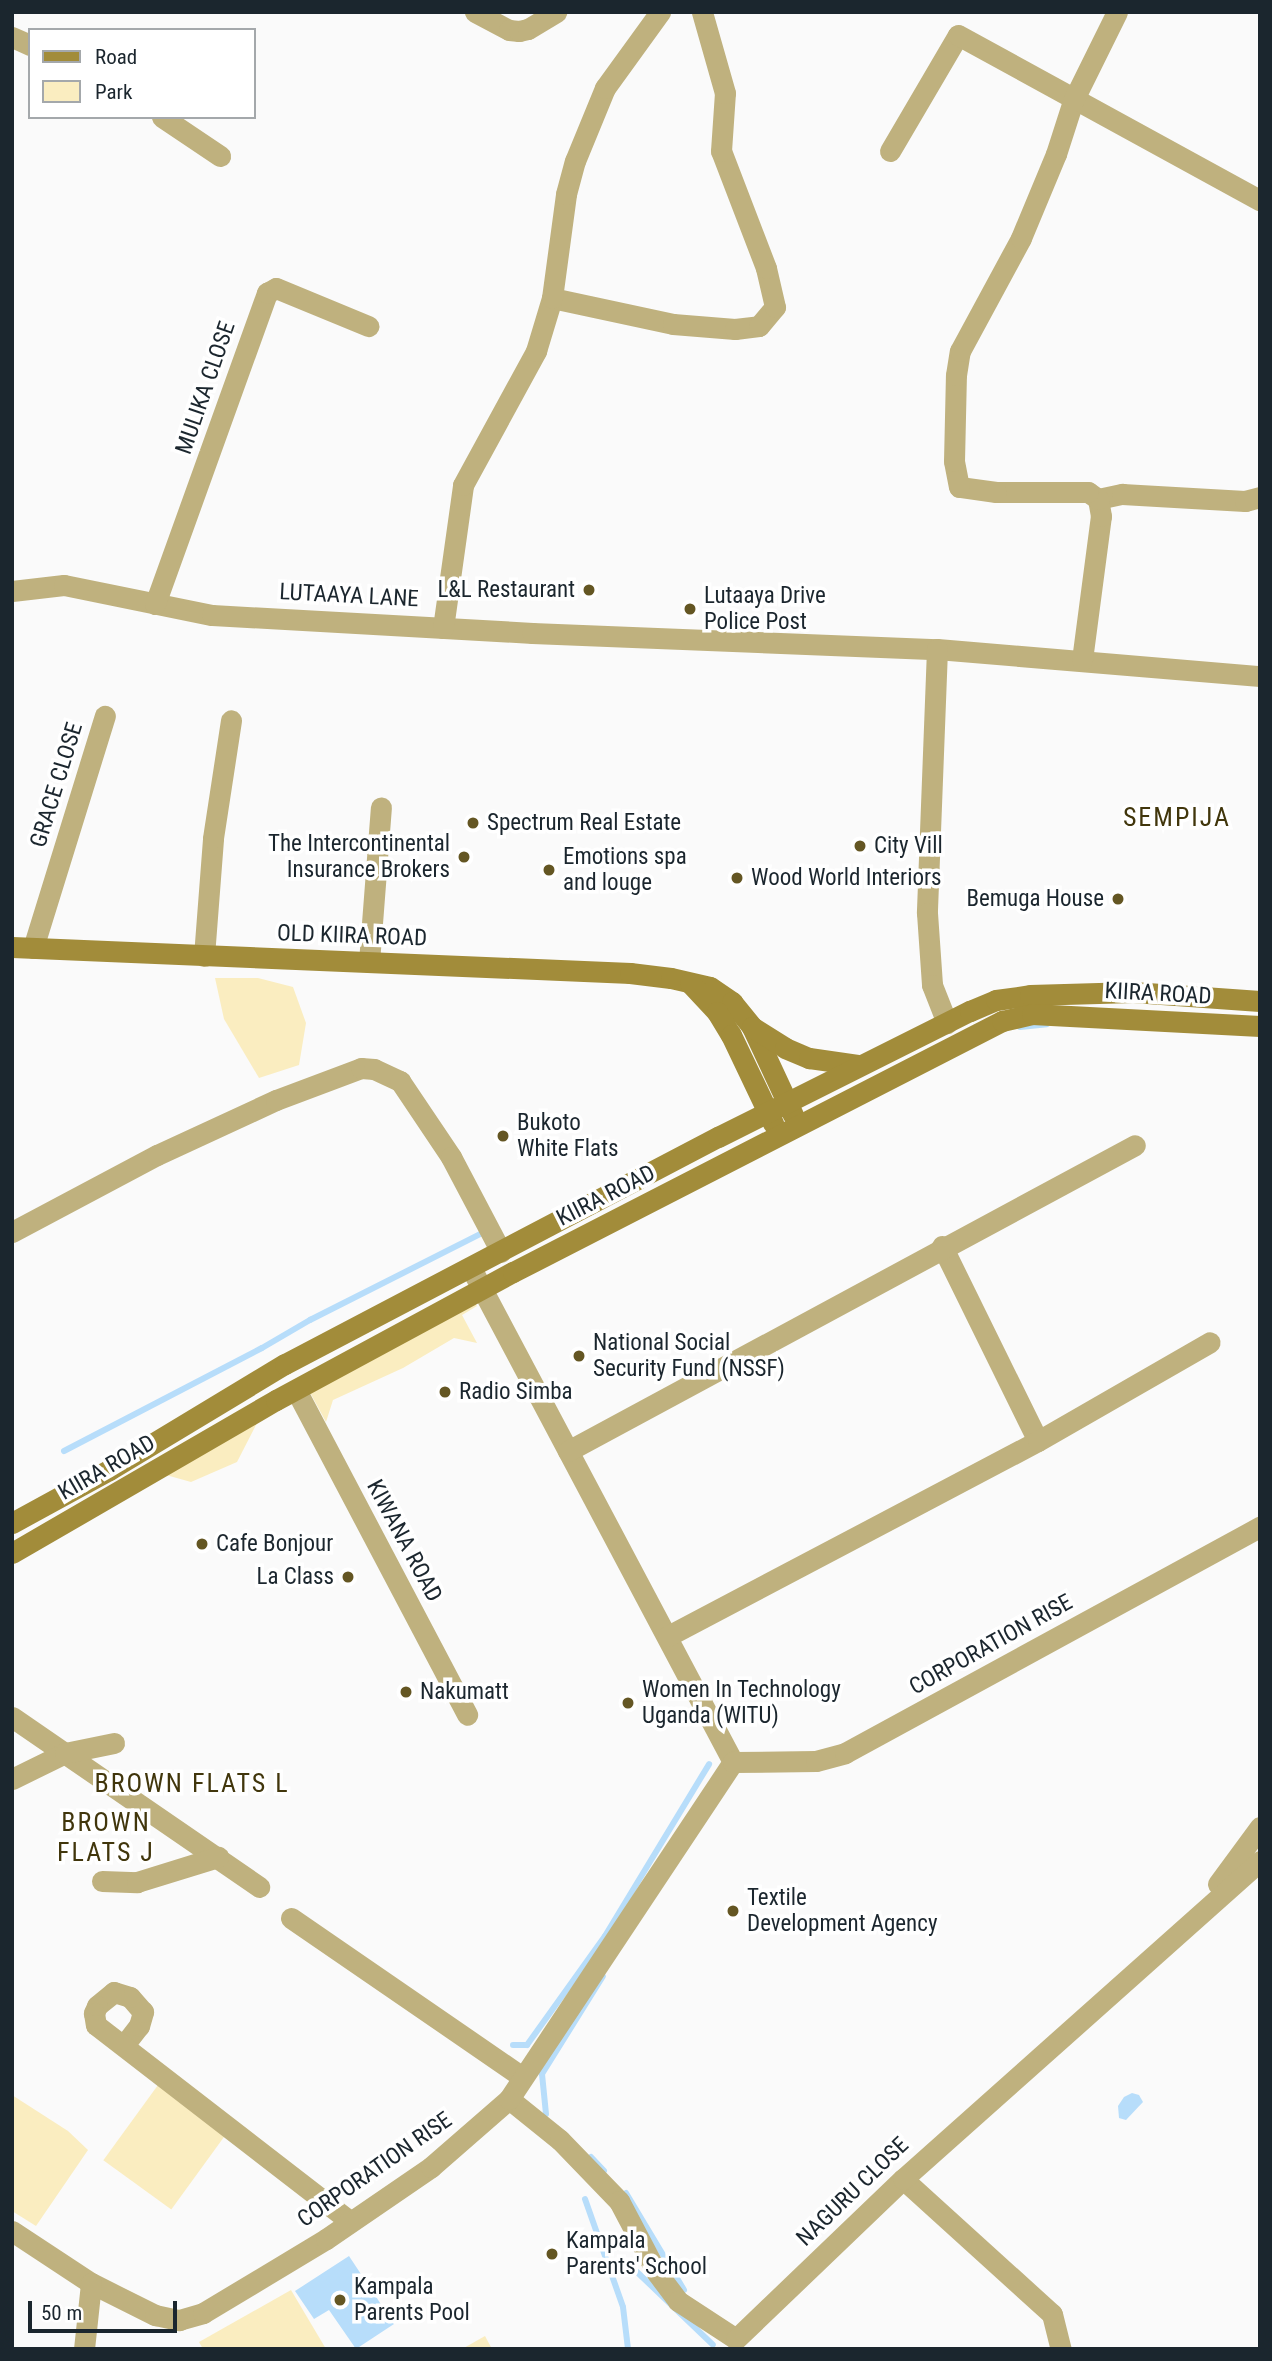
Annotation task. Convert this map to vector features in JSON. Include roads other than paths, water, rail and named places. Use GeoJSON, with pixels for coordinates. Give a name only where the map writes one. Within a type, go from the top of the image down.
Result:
{"type":"FeatureCollection","features":[{"type":"Feature","properties":{"kind":"main road","name":"OLD KIIRA ROAD"},"geometry":{"type":"LineString","coordinates":[[22,948],[631,973],[689,982],[723,995],[752,1027],[777,1107]]}},
{"type":"Feature","properties":{"kind":"main road","name":"OLD KIIRA ROAD"},"geometry":{"type":"LineString","coordinates":[[689,982],[717,1012],[777,1107],[789,1132]]}},
{"type":"Feature","properties":{"kind":"main road","name":"KIIRA ROAD"},"geometry":{"type":"LineString","coordinates":[[12,1523],[109,1470],[285,1364],[858,1065],[996,1000],[1030,995],[1133,992],[1260,1001]]}},
{"type":"Feature","properties":{"kind":"main road","name":"KIIRA ROAD"},"geometry":{"type":"LineString","coordinates":[[12,1553],[296,1390],[483,1288],[1002,1021],[1032,1014],[1260,1026]]}},
{"type":"Feature","properties":{"kind":"main road"},"geometry":{"type":"LineString","coordinates":[[752,1027],[785,1048],[809,1058],[858,1065]]}},
{"type":"Feature","properties":{"kind":"street"},"geometry":{"type":"LineString","coordinates":[[475,12],[509,30],[519,31],[536,25],[556,12]]}},
{"type":"Feature","properties":{"kind":"street"},"geometry":{"type":"LineString","coordinates":[[443,628],[463,485],[536,351],[552,298],[566,194],[589,120],[605,88],[660,12]]}},
{"type":"Feature","properties":{"kind":"street"},"geometry":{"type":"LineString","coordinates":[[552,298],[673,324],[715,328],[752,329],[772,312],[776,303],[774,292],[721,151],[725,93],[702,12]]}},
{"type":"Feature","properties":{"kind":"street"},"geometry":{"type":"LineString","coordinates":[[1082,660],[1101,516],[1098,499],[1088,492],[964,489],[957,482],[954,461],[958,358],[1021,238],[1056,154],[1073,101],[1117,12]]}},
{"type":"Feature","properties":{"kind":"street"},"geometry":{"type":"LineString","coordinates":[[890,152],[958,35],[1073,101],[1260,200]]}},
{"type":"Feature","properties":{"kind":"street"},"geometry":{"type":"LineString","coordinates":[[12,37],[28,44]]}},
{"type":"Feature","properties":{"kind":"street"},"geometry":{"type":"LineString","coordinates":[[165,119],[220,156]]}},
{"type":"Feature","properties":{"kind":"street","name":"MULIKA CLOSE"},"geometry":{"type":"LineString","coordinates":[[155,604],[267,293],[276,288],[368,326]]}},
{"type":"Feature","properties":{"kind":"street"},"geometry":{"type":"LineString","coordinates":[[1098,499],[1122,494],[1245,501],[1260,498]]}},
{"type":"Feature","properties":{"kind":"street","name":"LUTAAYA LANE"},"geometry":{"type":"LineString","coordinates":[[12,591],[64,585],[212,615],[443,628],[937,649],[1260,676]]}},
{"type":"Feature","properties":{"kind":"street"},"geometry":{"type":"LineString","coordinates":[[937,649],[927,913],[932,985],[947,1023]]}},
{"type":"Feature","properties":{"kind":"street","name":"GRACE CLOSE"},"geometry":{"type":"LineString","coordinates":[[22,948],[105,716]]}},
{"type":"Feature","properties":{"kind":"street"},"geometry":{"type":"LineString","coordinates":[[204,956],[213,838],[231,720]]}},
{"type":"Feature","properties":{"kind":"street"},"geometry":{"type":"LineString","coordinates":[[369,962],[381,807]]}},
{"type":"Feature","properties":{"kind":"street"},"geometry":{"type":"LineString","coordinates":[[12,1232],[240,1116],[361,1068],[374,1069],[400,1080],[451,1157],[501,1252]]}},
{"type":"Feature","properties":{"kind":"street"},"geometry":{"type":"LineString","coordinates":[[568,1451],[943,1246],[1135,1145]]}},
{"type":"Feature","properties":{"kind":"street"},"geometry":{"type":"LineString","coordinates":[[943,1246],[1038,1441]]}},
{"type":"Feature","properties":{"kind":"street"},"geometry":{"type":"LineString","coordinates":[[471,1268],[733,1762]]}},
{"type":"Feature","properties":{"kind":"street"},"geometry":{"type":"LineString","coordinates":[[668,1636],[1038,1441],[1210,1342]]}},
{"type":"Feature","properties":{"kind":"street","name":"KIWANA ROAD"},"geometry":{"type":"LineString","coordinates":[[296,1390],[467,1715]]}},
{"type":"Feature","properties":{"kind":"street","name":"CORPORATION RISE"},"geometry":{"type":"LineString","coordinates":[[16,2234],[91,2283],[155,2315],[179,2320],[191,2318],[326,2239],[431,2167],[509,2099],[733,1762],[816,1760],[845,1753],[1260,1527]]}},
{"type":"Feature","properties":{"kind":"street"},"geometry":{"type":"LineString","coordinates":[[12,1717],[259,1887]]}},
{"type":"Feature","properties":{"kind":"street"},"geometry":{"type":"LineString","coordinates":[[12,1779],[65,1753],[114,1743]]}},
{"type":"Feature","properties":{"kind":"street"},"geometry":{"type":"LineString","coordinates":[[1196,1914],[1260,1827]]}},
{"type":"Feature","properties":{"kind":"street"},"geometry":{"type":"LineString","coordinates":[[102,1881],[137,1882],[218,1857]]}},
{"type":"Feature","properties":{"kind":"street","name":"NAGURU CLOSE"},"geometry":{"type":"LineString","coordinates":[[509,2099],[560,2140],[619,2201],[657,2273],[678,2301],[735,2344],[903,2179],[1196,1914],[1260,1861]]}},
{"type":"Feature","properties":{"kind":"street"},"geometry":{"type":"LineString","coordinates":[[292,1918],[522,2077]]}},
{"type":"Feature","properties":{"kind":"street"},"geometry":{"type":"LineString","coordinates":[[124,2045],[350,2221]]}},
{"type":"Feature","properties":{"kind":"street"},"geometry":{"type":"LineString","coordinates":[[903,2179],[1052,2314],[1061,2349]]}},
{"type":"Feature","properties":{"kind":"street"},"geometry":{"type":"LineString","coordinates":[[84,2349],[91,2283]]}},
{"type":"Feature","properties":{"kind":"water"},"geometry":{"type":"Polygon","coordinates":[[[1132,2093],[1139,2095],[1143,2102],[1126,2120],[1119,2118],[1118,2106],[1124,2097],[1132,2093]]]}},
{"type":"Feature","properties":{"kind":"water","name":"Kampala Parents Pool"},"geometry":{"type":"Polygon","coordinates":[[[349,2256],[394,2324],[356,2349],[329,2310],[314,2319],[295,2291],[349,2256]]]}},
{"type":"Feature","properties":{"kind":"waterway"},"geometry":{"type":"LineString","coordinates":[[1020,1027],[1047,1024]]}},
{"type":"Feature","properties":{"kind":"waterway"},"geometry":{"type":"LineString","coordinates":[[64,1451],[262,1348],[310,1320],[480,1234]]}},
{"type":"Feature","properties":{"kind":"waterway"},"geometry":{"type":"LineString","coordinates":[[513,2045],[527,2045],[605,1936],[709,1764]]}},
{"type":"Feature","properties":{"kind":"waterway"},"geometry":{"type":"LineString","coordinates":[[546,2114],[542,2074],[603,1976]]}},
{"type":"Feature","properties":{"kind":"waterway"},"geometry":{"type":"LineString","coordinates":[[591,2157],[604,2171]]}},
{"type":"Feature","properties":{"kind":"waterway"},"geometry":{"type":"LineString","coordinates":[[626,2193],[684,2290]]}},
{"type":"Feature","properties":{"kind":"waterway"},"geometry":{"type":"LineString","coordinates":[[585,2199],[623,2307],[628,2349]]}},
{"type":"Feature","properties":{"kind":"waterway"},"geometry":{"type":"LineString","coordinates":[[637,2272],[713,2345]]}},
{"type":"Feature","properties":{"kind":"place","name":"L&L Restaurant"},"geometry":{"type":"Point","coordinates":[589,590]}},
{"type":"Feature","properties":{"kind":"place","name":"Lutaaya Drive Police Post"},"geometry":{"type":"Point","coordinates":[690,609]}},
{"type":"Feature","properties":{"kind":"place","name":"Spectrum Real Estate"},"geometry":{"type":"Point","coordinates":[473,823]}},
{"type":"Feature","properties":{"kind":"place","name":"City Vill"},"geometry":{"type":"Point","coordinates":[860,846]}},
{"type":"Feature","properties":{"kind":"place","name":"The Intercontinental Insurance Brokers"},"geometry":{"type":"Point","coordinates":[464,857]}},
{"type":"Feature","properties":{"kind":"place","name":"Emotions spa and louge"},"geometry":{"type":"Point","coordinates":[549,870]}},
{"type":"Feature","properties":{"kind":"place","name":"Wood World Interiors"},"geometry":{"type":"Point","coordinates":[737,878]}},
{"type":"Feature","properties":{"kind":"place","name":"Bemuga House"},"geometry":{"type":"Point","coordinates":[1118,899]}},
{"type":"Feature","properties":{"kind":"place","name":"Bukoto White Flats"},"geometry":{"type":"Point","coordinates":[503,1136]}},
{"type":"Feature","properties":{"kind":"place","name":"National Social Security Fund (NSSF)"},"geometry":{"type":"Point","coordinates":[579,1356]}},
{"type":"Feature","properties":{"kind":"place","name":"Radio Simba"},"geometry":{"type":"Point","coordinates":[445,1392]}},
{"type":"Feature","properties":{"kind":"place","name":"Cafe Bonjour"},"geometry":{"type":"Point","coordinates":[202,1544]}},
{"type":"Feature","properties":{"kind":"place","name":"La Class"},"geometry":{"type":"Point","coordinates":[348,1577]}},
{"type":"Feature","properties":{"kind":"place","name":"Nakumatt"},"geometry":{"type":"Point","coordinates":[406,1692]}},
{"type":"Feature","properties":{"kind":"place","name":"Women In Technology Uganda (WITU)"},"geometry":{"type":"Point","coordinates":[628,1703]}},
{"type":"Feature","properties":{"kind":"place","name":"Textile Development Agency"},"geometry":{"type":"Point","coordinates":[733,1911]}},
{"type":"Feature","properties":{"kind":"place","name":"Kampala Parents' School"},"geometry":{"type":"Point","coordinates":[552,2254]}},
{"type":"Feature","properties":{"kind":"place","name":"Kampala Parents Pool"},"geometry":{"type":"Point","coordinates":[340,2300]}},
{"type":"Feature","properties":{"kind":"district","name":"SEMPIJA"},"geometry":{"type":"Point","coordinates":[1177,818]}},
{"type":"Feature","properties":{"kind":"district","name":"BROWN FLATS L"},"geometry":{"type":"Point","coordinates":[192,1784]}},
{"type":"Feature","properties":{"kind":"district","name":"BROWN FLATS J"},"geometry":{"type":"Point","coordinates":[106,1838]}}]}
